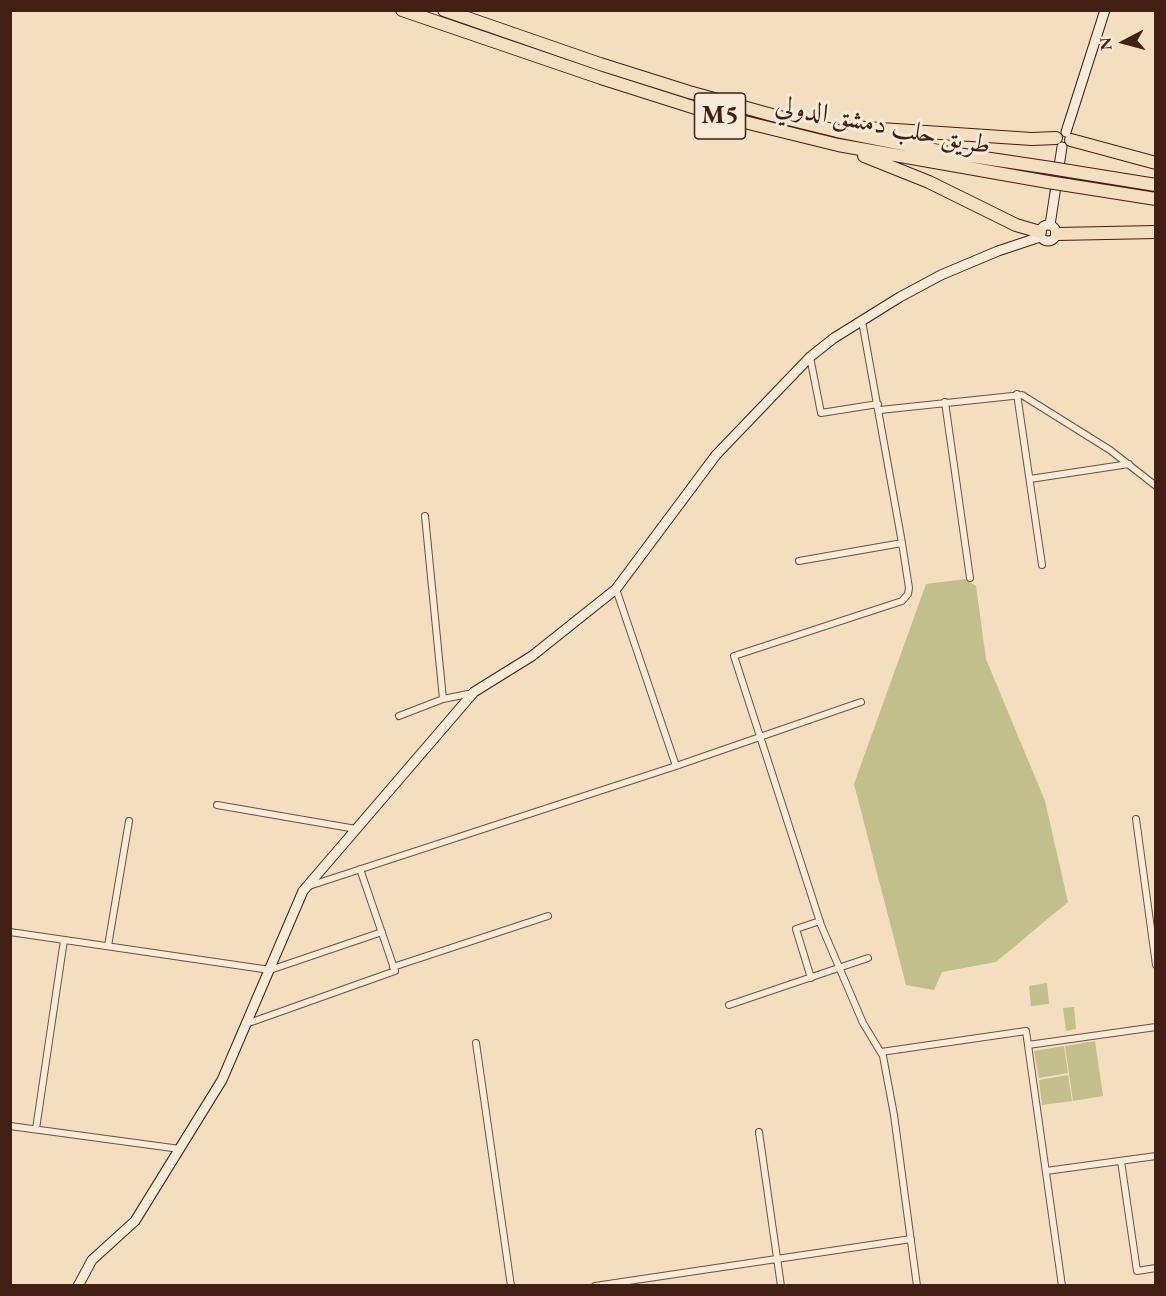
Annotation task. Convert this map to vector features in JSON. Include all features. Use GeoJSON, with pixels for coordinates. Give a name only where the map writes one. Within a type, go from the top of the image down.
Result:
{"type":"FeatureCollection","features":[{"type":"Feature","properties":{"kind":"highway","name":"طريق حلب دمشق الدولي"},"geometry":{"type":"LineString","coordinates":[[402,10],[685,105],[838,145],[1155,200]]}},
{"type":"Feature","properties":{"kind":"highway","name":"طريق حلب دمشق الدولي"},"geometry":{"type":"LineString","coordinates":[[444,10],[678,89],[812,125],[944,152],[1155,185]]}},
{"type":"Feature","properties":{"kind":"highway"},"geometry":{"type":"LineString","coordinates":[[812,125],[1064,139],[1155,163]]}},
{"type":"Feature","properties":{"kind":"highway"},"geometry":{"type":"LineString","coordinates":[[838,145],[930,182],[1016,225],[1047,232],[1155,232]]}},
{"type":"Feature","properties":{"kind":"street"},"geometry":{"type":"LineString","coordinates":[[78,1286],[92,1260],[135,1221],[222,1080],[303,891],[474,692],[532,656],[616,589],[716,455],[810,357],[834,338],[900,297],[941,275],[1047,232],[1064,139],[1105,10]]}},
{"type":"Feature","properties":{"kind":"street"},"geometry":{"type":"LineString","coordinates":[[862,321],[879,407],[909,594],[902,601],[734,656],[820,921],[863,1023],[883,1056],[894,1115],[917,1286]]}},
{"type":"Feature","properties":{"kind":"street"},"geometry":{"type":"LineString","coordinates":[[810,357],[821,413],[1017,394],[1027,397],[1129,464],[1155,486]]}},
{"type":"Feature","properties":{"kind":"street"},"geometry":{"type":"LineString","coordinates":[[1017,394],[1042,565]]}},
{"type":"Feature","properties":{"kind":"street"},"geometry":{"type":"LineString","coordinates":[[945,402],[970,578]]}},
{"type":"Feature","properties":{"kind":"street"},"geometry":{"type":"LineString","coordinates":[[1030,479],[1129,464]]}},
{"type":"Feature","properties":{"kind":"street"},"geometry":{"type":"LineString","coordinates":[[425,516],[443,699]]}},
{"type":"Feature","properties":{"kind":"street"},"geometry":{"type":"LineString","coordinates":[[799,561],[902,543]]}},
{"type":"Feature","properties":{"kind":"street"},"geometry":{"type":"LineString","coordinates":[[616,589],[676,766]]}},
{"type":"Feature","properties":{"kind":"street"},"geometry":{"type":"LineString","coordinates":[[399,716],[443,699],[474,692]]}},
{"type":"Feature","properties":{"kind":"street"},"geometry":{"type":"LineString","coordinates":[[307,887],[676,766],[861,702]]}},
{"type":"Feature","properties":{"kind":"street"},"geometry":{"type":"LineString","coordinates":[[217,805],[356,828]]}},
{"type":"Feature","properties":{"kind":"street"},"geometry":{"type":"LineString","coordinates":[[1136,819],[1155,964]]}},
{"type":"Feature","properties":{"kind":"street"},"geometry":{"type":"LineString","coordinates":[[108,946],[129,821]]}},
{"type":"Feature","properties":{"kind":"street"},"geometry":{"type":"LineString","coordinates":[[246,1024],[395,971],[360,869]]}},
{"type":"Feature","properties":{"kind":"street"},"geometry":{"type":"LineString","coordinates":[[393,967],[548,916]]}},
{"type":"Feature","properties":{"kind":"street"},"geometry":{"type":"LineString","coordinates":[[811,978],[796,929],[820,921]]}},
{"type":"Feature","properties":{"kind":"street"},"geometry":{"type":"LineString","coordinates":[[10,932],[270,970],[382,932]]}},
{"type":"Feature","properties":{"kind":"street"},"geometry":{"type":"LineString","coordinates":[[36,1130],[64,940]]}},
{"type":"Feature","properties":{"kind":"street"},"geometry":{"type":"LineString","coordinates":[[729,1005],[868,958]]}},
{"type":"Feature","properties":{"kind":"street"},"geometry":{"type":"LineString","coordinates":[[1028,1045],[1155,1027]]}},
{"type":"Feature","properties":{"kind":"street"},"geometry":{"type":"LineString","coordinates":[[881,1052],[1026,1031],[1062,1286]]}},
{"type":"Feature","properties":{"kind":"street"},"geometry":{"type":"LineString","coordinates":[[476,1043],[511,1286]]}},
{"type":"Feature","properties":{"kind":"street"},"geometry":{"type":"LineString","coordinates":[[10,1126],[180,1149]]}},
{"type":"Feature","properties":{"kind":"street"},"geometry":{"type":"LineString","coordinates":[[759,1132],[781,1286]]}},
{"type":"Feature","properties":{"kind":"street"},"geometry":{"type":"LineString","coordinates":[[1046,1171],[1155,1156]]}},
{"type":"Feature","properties":{"kind":"street"},"geometry":{"type":"LineString","coordinates":[[1121,1161],[1137,1270],[1155,1268]]}},
{"type":"Feature","properties":{"kind":"street"},"geometry":{"type":"LineString","coordinates":[[595,1286],[645,1282],[778,1258],[911,1239]]}},
{"type":"Feature","properties":{"kind":"shaded area"},"geometry":{"type":"Polygon","coordinates":[[[965,579],[976,586],[986,659],[1045,801],[1068,902],[996,962],[942,972],[934,990],[906,985],[854,784],[926,584],[965,579]]]}},
{"type":"Feature","properties":{"kind":"shaded area"},"geometry":{"type":"Polygon","coordinates":[[[1047,983],[1049,1004],[1031,1006],[1029,986],[1047,983]]]}},
{"type":"Feature","properties":{"kind":"shaded area"},"geometry":{"type":"Polygon","coordinates":[[[1074,1007],[1076,1029],[1066,1031],[1063,1008],[1074,1007]]]}},
{"type":"Feature","properties":{"kind":"shaded area"},"geometry":{"type":"Polygon","coordinates":[[[1095,1041],[1103,1096],[1073,1101],[1065,1046],[1095,1041]]]}},
{"type":"Feature","properties":{"kind":"shaded area"},"geometry":{"type":"Polygon","coordinates":[[[1064,1046],[1068,1073],[1039,1078],[1034,1051],[1064,1046]]]}},
{"type":"Feature","properties":{"kind":"shaded area"},"geometry":{"type":"Polygon","coordinates":[[[1068,1075],[1072,1101],[1042,1105],[1039,1080],[1068,1075]]]}}]}
